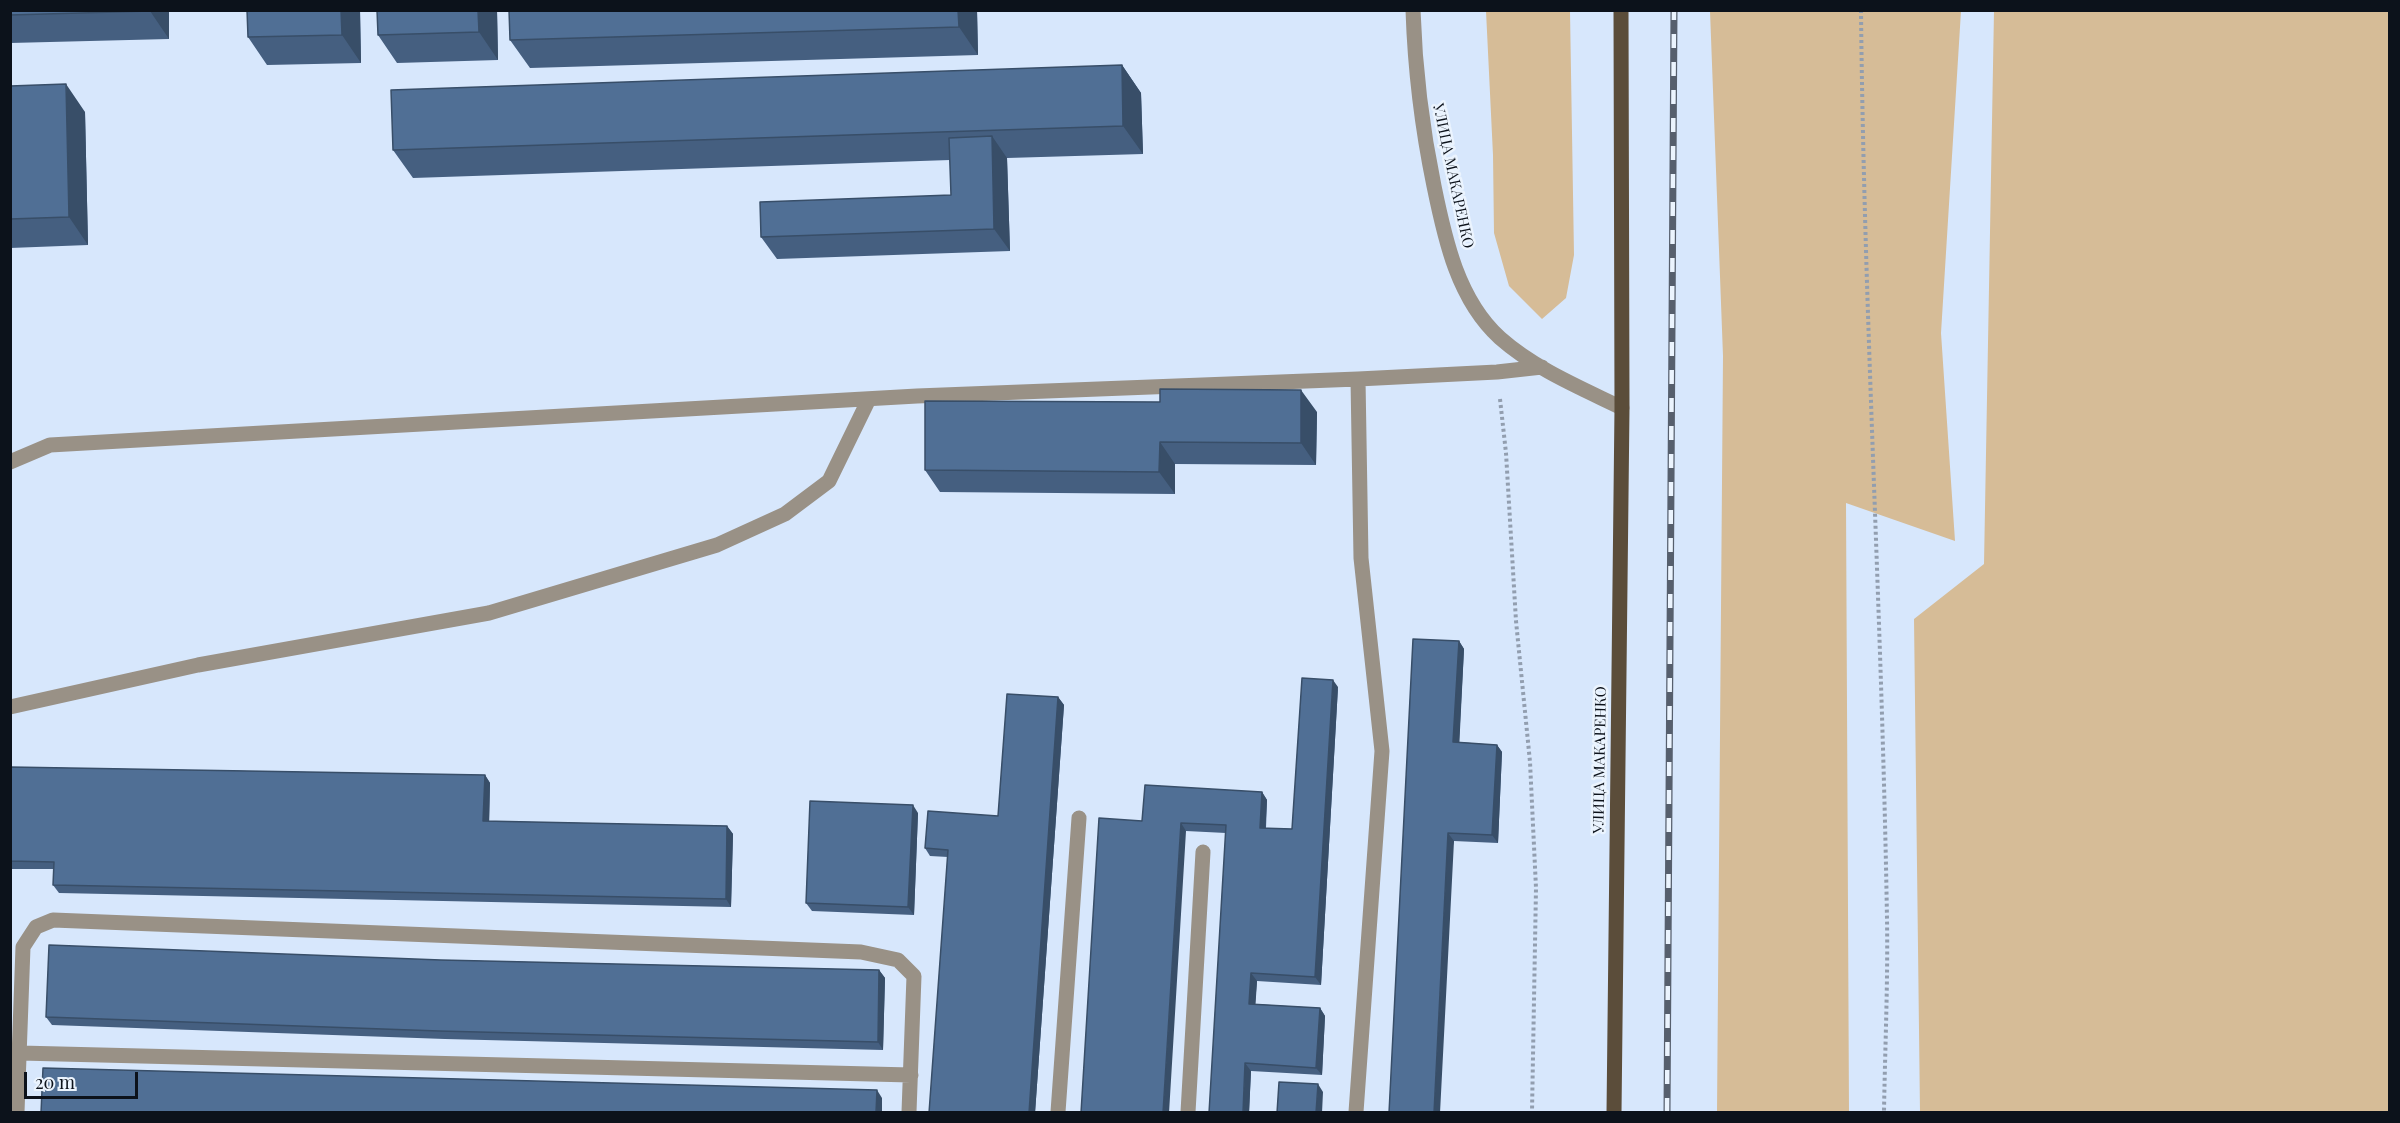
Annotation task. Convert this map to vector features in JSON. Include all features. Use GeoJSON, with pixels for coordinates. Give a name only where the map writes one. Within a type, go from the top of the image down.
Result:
{"type":"FeatureCollection","features":[{"type":"Feature","properties":{"kind":"main road","name":"УЛИЦА МАКАРЕНКО"},"geometry":{"type":"LineString","coordinates":[[1614,1113],[1623,408],[1621,10]]}},
{"type":"Feature","properties":{"kind":"street","name":"УЛИЦА МАКАРЕНКО"},"geometry":{"type":"LineString","coordinates":[[1413,10],[1414,65],[1422,129],[1446,247],[1476,310],[1501,338],[1542,367],[1623,408]]}},
{"type":"Feature","properties":{"kind":"street"},"geometry":{"type":"LineString","coordinates":[[10,462],[50,445],[869,399],[1358,379],[1497,372],[1542,367]]}},
{"type":"Feature","properties":{"kind":"street"},"geometry":{"type":"LineString","coordinates":[[1356,1113],[1382,751],[1361,558],[1358,379]]}},
{"type":"Feature","properties":{"kind":"street"},"geometry":{"type":"LineString","coordinates":[[10,707],[198,665],[489,613],[717,545],[785,514],[829,481],[869,399]]}},
{"type":"Feature","properties":{"kind":"street"},"geometry":{"type":"LineString","coordinates":[[1058,1113],[1078,818]]}},
{"type":"Feature","properties":{"kind":"street"},"geometry":{"type":"LineString","coordinates":[[1188,1113],[1203,852]]}},
{"type":"Feature","properties":{"kind":"street"},"geometry":{"type":"LineString","coordinates":[[17,1113],[23,947],[36,927],[53,920],[861,952],[898,960],[914,976],[909,1113]]}},
{"type":"Feature","properties":{"kind":"street"},"geometry":{"type":"LineString","coordinates":[[20,1053],[911,1075]]}},
{"type":"Feature","properties":{"kind":"path"},"geometry":{"type":"LineString","coordinates":[[1861,10],[1863,176],[1878,577],[1887,922],[1884,1113]]}},
{"type":"Feature","properties":{"kind":"path"},"geometry":{"type":"LineString","coordinates":[[1497,372],[1506,453],[1516,621],[1530,762],[1535,854],[1532,1113]]}},
{"type":"Feature","properties":{"kind":"shaded area"},"geometry":{"type":"Polygon","coordinates":[[[1486,11],[1570,11],[1574,255],[1566,298],[1542,319],[1509,286],[1494,233],[1493,155],[1486,11]]]}},
{"type":"Feature","properties":{"kind":"shaded area"},"geometry":{"type":"Polygon","coordinates":[[[1710,11],[1961,11],[1941,333],[1955,541],[1846,503],[1849,1112],[1717,1112],[1723,356],[1710,11]]]}},
{"type":"Feature","properties":{"kind":"shaded area"},"geometry":{"type":"Polygon","coordinates":[[[1994,11],[2389,11],[2389,1112],[1920,1112],[1914,619],[1984,564],[1994,11]]]}},
{"type":"Feature","properties":{"kind":"building"},"geometry":{"type":"Polygon","coordinates":[[[10,10],[150,10],[150,11],[10,15],[10,10]]]}},
{"type":"Feature","properties":{"kind":"building"},"geometry":{"type":"Polygon","coordinates":[[[247,10],[341,10],[342,35],[248,37],[247,10]]]}},
{"type":"Feature","properties":{"kind":"building"},"geometry":{"type":"Polygon","coordinates":[[[377,10],[478,10],[479,32],[378,35],[377,10]]]}},
{"type":"Feature","properties":{"kind":"building"},"geometry":{"type":"Polygon","coordinates":[[[509,10],[958,10],[959,27],[510,40],[509,10]]]}},
{"type":"Feature","properties":{"kind":"building"},"geometry":{"type":"Polygon","coordinates":[[[1122,65],[1123,126],[393,150],[391,90],[1122,65]]]}},
{"type":"Feature","properties":{"kind":"building"},"geometry":{"type":"Polygon","coordinates":[[[66,84],[69,217],[10,219],[10,86],[66,84]]]}},
{"type":"Feature","properties":{"kind":"building"},"geometry":{"type":"Polygon","coordinates":[[[992,136],[994,229],[761,237],[760,202],[951,195],[949,138],[992,136]]]}},
{"type":"Feature","properties":{"kind":"building"},"geometry":{"type":"Polygon","coordinates":[[[1160,389],[1301,390],[1301,443],[1160,442],[1159,472],[925,470],[925,401],[1160,402],[1160,389]]]}},
{"type":"Feature","properties":{"kind":"building"},"geometry":{"type":"Polygon","coordinates":[[[1413,639],[1459,641],[1453,742],[1497,745],[1492,835],[1448,833],[1434,1113],[1389,1113],[1413,639]]]}},
{"type":"Feature","properties":{"kind":"building"},"geometry":{"type":"Polygon","coordinates":[[[1302,678],[1333,680],[1315,977],[1251,973],[1249,1004],[1320,1008],[1316,1068],[1245,1063],[1243,1113],[1209,1113],[1226,825],[1181,823],[1163,1113],[1081,1113],[1099,818],[1142,821],[1145,785],[1262,792],[1260,828],[1292,829],[1302,678]]]}},
{"type":"Feature","properties":{"kind":"building"},"geometry":{"type":"Polygon","coordinates":[[[1007,694],[1058,697],[1029,1113],[929,1113],[948,850],[925,848],[928,811],[998,816],[1007,694]]]}},
{"type":"Feature","properties":{"kind":"building"},"geometry":{"type":"Polygon","coordinates":[[[10,767],[485,775],[483,821],[727,826],[726,899],[53,885],[54,862],[10,861],[10,767]]]}},
{"type":"Feature","properties":{"kind":"building"},"geometry":{"type":"Polygon","coordinates":[[[810,801],[913,805],[908,907],[806,903],[810,801]]]}},
{"type":"Feature","properties":{"kind":"building"},"geometry":{"type":"Polygon","coordinates":[[[49,945],[441,960],[879,970],[878,1042],[439,1031],[46,1017],[49,945]]]}},
{"type":"Feature","properties":{"kind":"building"},"geometry":{"type":"Polygon","coordinates":[[[43,1068],[877,1090],[876,1113],[41,1113],[43,1068]]]}},
{"type":"Feature","properties":{"kind":"building"},"geometry":{"type":"Polygon","coordinates":[[[1279,1082],[1318,1084],[1316,1113],[1277,1113],[1279,1082]]]}},
{"type":"Feature","properties":{"kind":"railway"},"geometry":{"type":"LineString","coordinates":[[1667,1112],[1674,10]]}}]}
